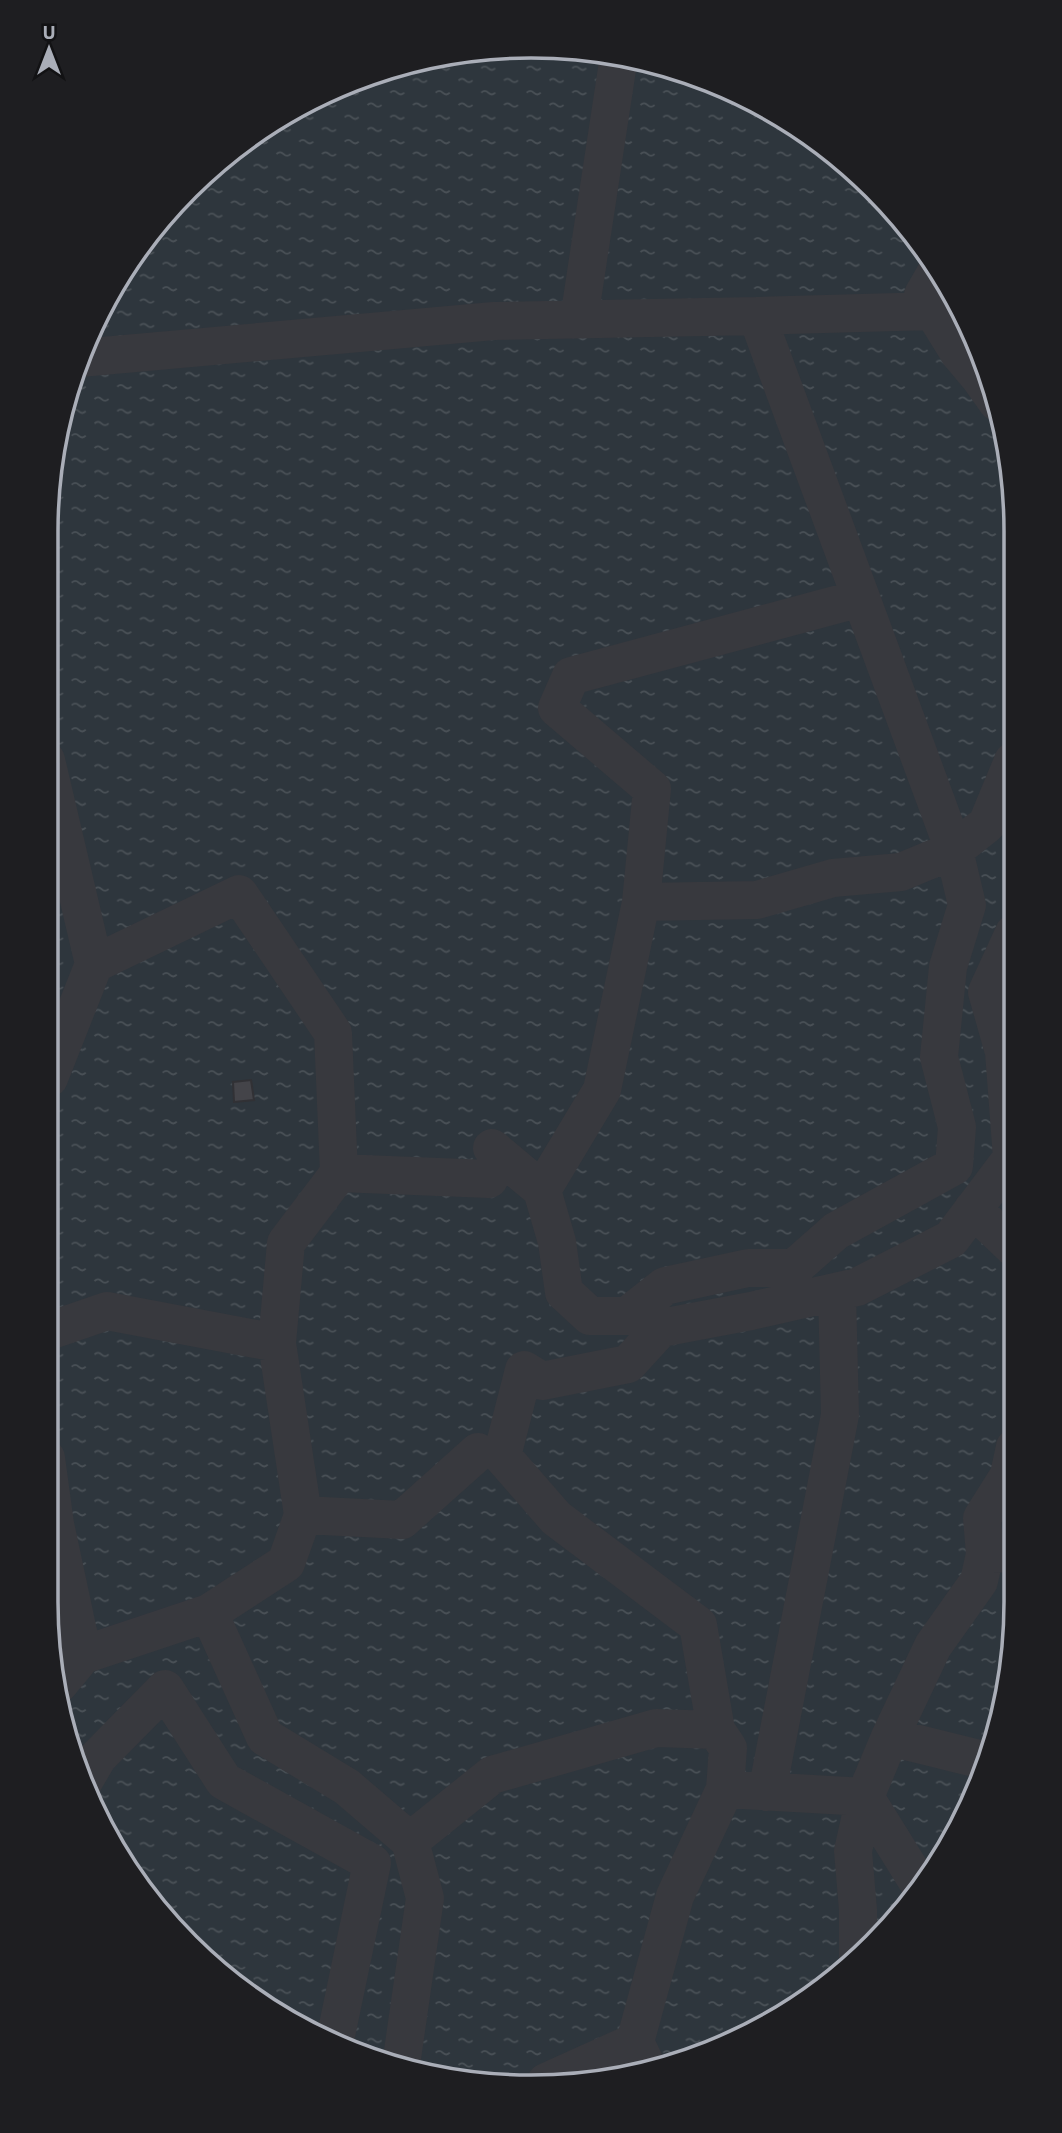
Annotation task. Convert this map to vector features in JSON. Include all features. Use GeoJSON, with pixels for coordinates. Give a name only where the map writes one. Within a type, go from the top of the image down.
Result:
{"type":"FeatureCollection","features":[{"type":"Feature","properties":{"kind":"lane"},"geometry":{"type":"LineString","coordinates":[[579,319],[617,66]]}},
{"type":"Feature","properties":{"kind":"lane"},"geometry":{"type":"LineString","coordinates":[[932,280],[923,295],[945,309],[959,353],[977,375]]}},
{"type":"Feature","properties":{"kind":"lane"},"geometry":{"type":"LineString","coordinates":[[91,357],[494,321],[945,309]]}},
{"type":"Feature","properties":{"kind":"lane"},"geometry":{"type":"LineString","coordinates":[[757,316],[954,850],[967,905],[948,967],[939,1057],[957,1127],[954,1166],[836,1231],[794,1268],[748,1268],[665,1286],[628,1316],[590,1316],[564,1292],[557,1242],[542,1190],[601,1090],[641,902],[652,789],[557,708],[570,676],[861,598]]}},
{"type":"Feature","properties":{"kind":"lane"},"geometry":{"type":"LineString","coordinates":[[641,902],[757,900],[834,878],[901,872],[954,850],[987,824],[1004,783]]}},
{"type":"Feature","properties":{"kind":"lane"},"geometry":{"type":"LineString","coordinates":[[58,811],[94,964],[58,1055]]}},
{"type":"Feature","properties":{"kind":"lane"},"geometry":{"type":"LineString","coordinates":[[58,1551],[71,1670],[209,1613],[286,1563],[303,1515],[277,1343],[286,1243],[339,1172],[333,1033],[239,894],[94,964]]}},
{"type":"Feature","properties":{"kind":"lane"},"geometry":{"type":"LineString","coordinates":[[1004,955],[987,992],[1004,1052]]}},
{"type":"Feature","properties":{"kind":"lane"},"geometry":{"type":"LineString","coordinates":[[339,1172],[491,1164],[542,1190]]}},
{"type":"Feature","properties":{"kind":"lane"},"geometry":{"type":"LineString","coordinates":[[580,2072],[641,2055],[675,1896],[725,1789],[728,1748],[716,1730],[698,1625],[556,1518],[502,1457],[524,1370],[542,1381],[628,1364],[661,1328],[857,1287],[951,1239],[1004,1168]]}},
{"type":"Feature","properties":{"kind":"lane"},"geometry":{"type":"LineString","coordinates":[[973,1209],[1004,1238]]}},
{"type":"Feature","properties":{"kind":"lane"},"geometry":{"type":"LineString","coordinates":[[767,1792],[840,1415],[837,1292]]}},
{"type":"Feature","properties":{"kind":"lane"},"geometry":{"type":"LineString","coordinates":[[58,1328],[107,1311],[277,1343]]}},
{"type":"Feature","properties":{"kind":"lane"},"geometry":{"type":"LineString","coordinates":[[303,1515],[402,1520],[478,1452]]}},
{"type":"Feature","properties":{"kind":"lane"},"geometry":{"type":"LineString","coordinates":[[858,1944],[853,1851],[866,1797],[890,1737],[933,1646],[1000,1553],[982,1518],[1004,1483]]}},
{"type":"Feature","properties":{"kind":"lane"},"geometry":{"type":"LineString","coordinates":[[209,1613],[265,1737],[348,1787],[410,1841],[425,1898],[402,2057]]}},
{"type":"Feature","properties":{"kind":"lane"},"geometry":{"type":"LineString","coordinates":[[89,1771],[98,1758],[165,1689],[224,1781],[372,1863],[337,2033]]}},
{"type":"Feature","properties":{"kind":"lane"},"geometry":{"type":"LineString","coordinates":[[410,1841],[492,1774],[656,1728],[716,1730]]}},
{"type":"Feature","properties":{"kind":"lane"},"geometry":{"type":"LineString","coordinates":[[890,1737],[977,1758]]}},
{"type":"Feature","properties":{"kind":"lane"},"geometry":{"type":"LineString","coordinates":[[725,1789],[866,1797]]}},
{"type":"Feature","properties":{"kind":"lane"},"geometry":{"type":"LineString","coordinates":[[866,1797],[915,1877]]}},
{"type":"Feature","properties":{"kind":"water"},"geometry":{"type":"Polygon","coordinates":[[[531,58],[623,67],[683,83],[712,94],[768,121],[819,156],[866,196],[906,243],[941,294],[968,350],[988,409],[1000,469],[1004,531],[1004,1602],[995,1694],[979,1754],[968,1783],[941,1839],[887,1914],[843,1958],[768,2012],[683,2050],[623,2066],[562,2074],[469,2071],[379,2050],[322,2026],[268,1995],[196,1937],[138,1865],[121,1839],[94,1783],[83,1754],[67,1694],[59,1633],[58,531],[67,439],[83,379],[94,350],[121,294],[138,268],[196,196],[268,138],[294,121],[350,94],[379,83],[439,67],[531,58]]]}},
{"type":"Feature","properties":{"kind":"building"},"geometry":{"type":"Polygon","coordinates":[[[251,1080],[254,1100],[234,1102],[233,1082],[251,1080]]]}}]}
